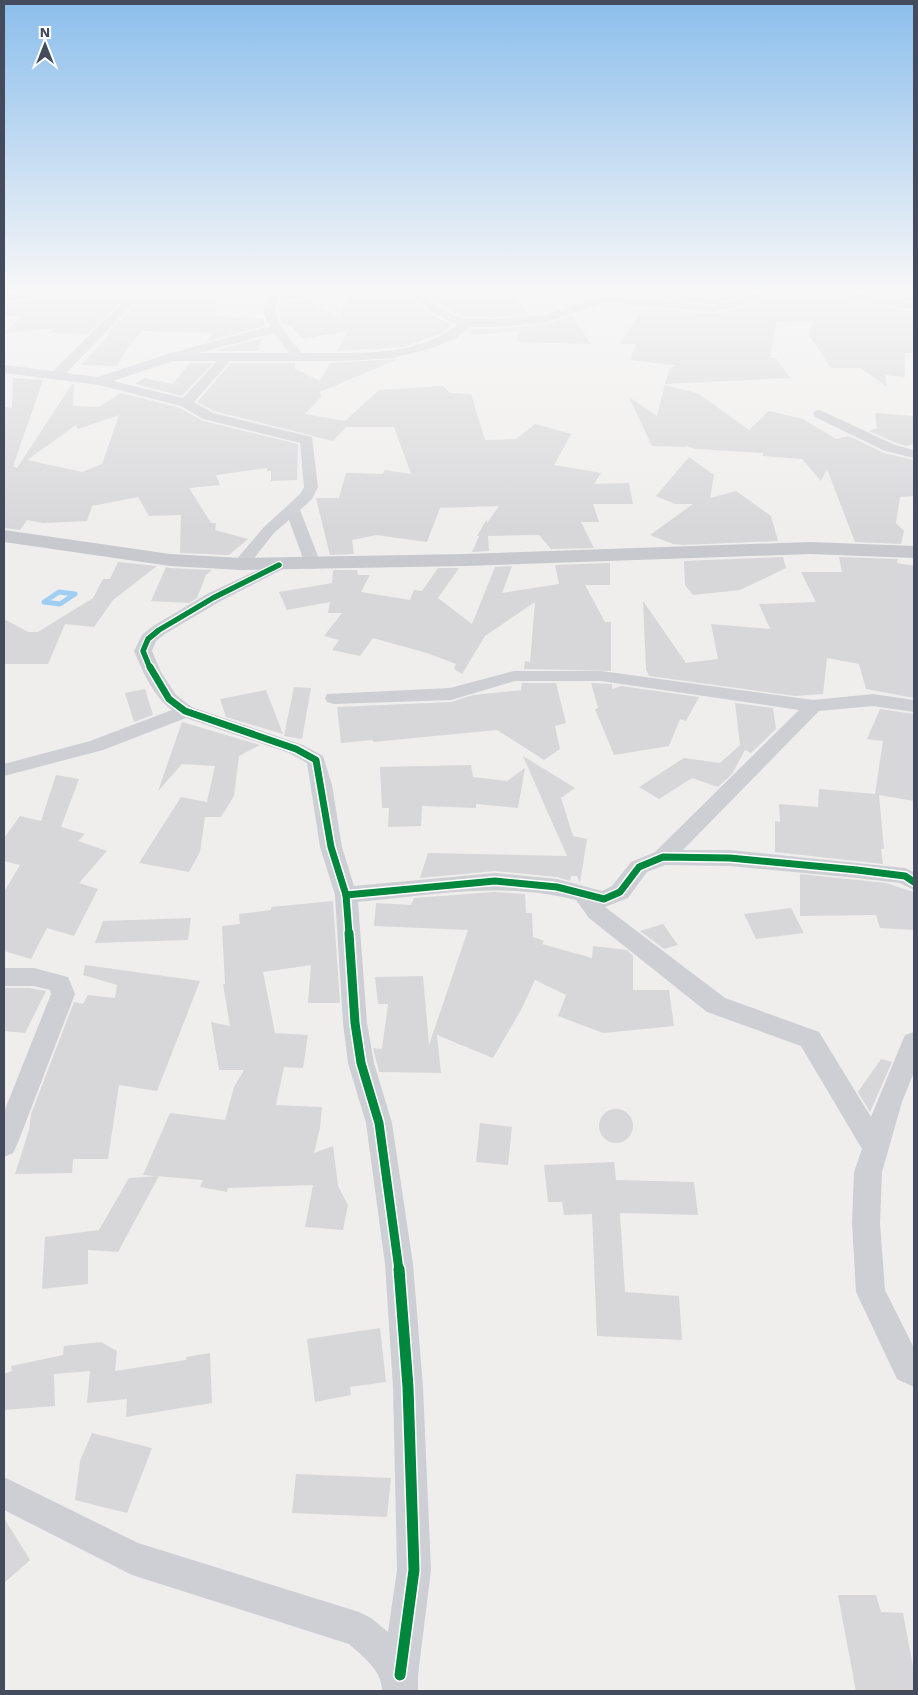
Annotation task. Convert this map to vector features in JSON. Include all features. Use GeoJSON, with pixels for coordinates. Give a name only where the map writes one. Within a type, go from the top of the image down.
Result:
{"type":"FeatureCollection","features":[{"type":"Feature","properties":{"kind":"main road"},"geometry":{"type":"LineString","coordinates":[[4,536],[161,559],[279,565],[810,548],[914,552]]}},
{"type":"Feature","properties":{"kind":"street"},"geometry":{"type":"LineString","coordinates":[[27,371],[99,381],[186,403],[208,416],[307,440],[311,487],[307,496],[269,530],[241,564]]}},
{"type":"Feature","properties":{"kind":"street"},"geometry":{"type":"LineString","coordinates":[[58,374],[61,371]]}},
{"type":"Feature","properties":{"kind":"street"},"geometry":{"type":"LineString","coordinates":[[99,381],[129,371]]}},
{"type":"Feature","properties":{"kind":"street"},"geometry":{"type":"LineString","coordinates":[[186,403],[214,371]]}},
{"type":"Feature","properties":{"kind":"street"},"geometry":{"type":"LineString","coordinates":[[820,414],[890,448],[914,454]]}},
{"type":"Feature","properties":{"kind":"street"},"geometry":{"type":"LineString","coordinates":[[292,509],[313,564]]}},
{"type":"Feature","properties":{"kind":"street"},"geometry":{"type":"LineString","coordinates":[[279,565],[213,598],[159,630],[148,639],[143,651],[152,672],[169,699],[185,711],[296,749],[316,760],[322,785],[331,847],[346,895],[355,1023],[361,1063],[378,1123],[399,1264],[408,1387],[414,1570],[400,1683]]}},
{"type":"Feature","properties":{"kind":"street"},"geometry":{"type":"LineString","coordinates":[[334,698],[451,694],[514,676],[601,676],[812,706],[873,700],[914,706]]}},
{"type":"Feature","properties":{"kind":"street"},"geometry":{"type":"LineString","coordinates":[[346,895],[495,881],[557,887],[604,899],[620,892],[639,867],[663,857],[812,706]]}},
{"type":"Feature","properties":{"kind":"street"},"geometry":{"type":"LineString","coordinates":[[4,770],[49,759],[151,728],[185,711]]}},
{"type":"Feature","properties":{"kind":"street"},"geometry":{"type":"LineString","coordinates":[[663,857],[730,858],[857,870],[905,876],[914,882]]}},
{"type":"Feature","properties":{"kind":"street"},"geometry":{"type":"LineString","coordinates":[[584,894],[598,912],[716,1005],[810,1039],[876,1147]]}},
{"type":"Feature","properties":{"kind":"street"},"geometry":{"type":"LineString","coordinates":[[4,977],[34,977],[60,984],[63,994],[4,1144]]}},
{"type":"Feature","properties":{"kind":"street"},"geometry":{"type":"LineString","coordinates":[[914,1042],[889,1102],[868,1172],[866,1214],[871,1292],[908,1368],[914,1372]]}},
{"type":"Feature","properties":{"kind":"street"},"geometry":{"type":"LineString","coordinates":[[4,1493],[132,1558],[359,1630],[382,1650],[400,1683]]}},
{"type":"Feature","properties":{"kind":"building"},"geometry":{"type":"Polygon","coordinates":[[[183,371],[205,371],[182,396],[135,384],[144,378],[173,384],[183,371]]]}},
{"type":"Feature","properties":{"kind":"building"},"geometry":{"type":"Polygon","coordinates":[[[224,371],[299,371],[320,381],[326,371],[369,371],[320,392],[321,397],[305,414],[345,421],[379,390],[443,386],[450,393],[471,394],[485,440],[516,439],[535,424],[571,434],[554,465],[601,473],[594,484],[629,483],[633,504],[593,504],[599,522],[581,522],[594,548],[551,549],[539,535],[488,536],[489,551],[472,552],[479,536],[477,536],[487,519],[487,523],[499,506],[440,508],[427,542],[376,535],[352,540],[354,554],[330,555],[316,498],[339,498],[346,473],[383,474],[385,470],[411,474],[394,427],[346,427],[333,441],[214,411],[197,402],[224,371]]]}},
{"type":"Feature","properties":{"kind":"building"},"geometry":{"type":"Polygon","coordinates":[[[668,371],[785,371],[790,378],[665,384],[668,371]]]}},
{"type":"Feature","properties":{"kind":"building"},"geometry":{"type":"Polygon","coordinates":[[[865,371],[905,371],[905,377],[885,375],[887,387],[865,371]]]}},
{"type":"Feature","properties":{"kind":"building"},"geometry":{"type":"Polygon","coordinates":[[[13,378],[43,380],[13,466],[17,468],[72,384],[74,384],[73,406],[99,407],[121,393],[180,408],[203,421],[298,444],[297,480],[271,481],[271,471],[267,471],[267,468],[216,475],[220,485],[189,488],[211,523],[216,523],[215,530],[248,539],[229,555],[180,553],[181,515],[149,516],[138,497],[92,506],[87,521],[43,523],[27,520],[20,530],[4,528],[4,407],[12,408],[13,378]],[[119,415],[78,429],[76,425],[27,460],[82,472],[102,464],[119,415]]]}},
{"type":"Feature","properties":{"kind":"building"},"geometry":{"type":"Polygon","coordinates":[[[665,385],[699,394],[749,430],[769,411],[803,419],[836,439],[849,436],[884,453],[914,460],[914,496],[900,497],[896,523],[904,531],[901,544],[855,542],[827,469],[821,481],[802,459],[763,456],[763,453],[696,449],[686,446],[652,446],[629,397],[657,416],[665,385]]]}},
{"type":"Feature","properties":{"kind":"building"},"geometry":{"type":"Polygon","coordinates":[[[875,413],[914,416],[914,444],[906,446],[869,431],[877,428],[875,413]]]}},
{"type":"Feature","properties":{"kind":"building"},"geometry":{"type":"Polygon","coordinates":[[[689,457],[714,475],[710,498],[736,491],[771,516],[778,541],[684,545],[673,544],[650,535],[693,504],[675,504],[656,496],[689,457]]]}},
{"type":"Feature","properties":{"kind":"building"},"geometry":{"type":"Polygon","coordinates":[[[783,557],[786,568],[740,590],[693,595],[685,585],[684,561],[783,557]]]}},
{"type":"Feature","properties":{"kind":"building"},"geometry":{"type":"Polygon","coordinates":[[[839,557],[898,559],[897,563],[914,566],[914,698],[866,689],[859,664],[827,658],[823,694],[795,696],[649,676],[646,669],[643,601],[686,663],[718,659],[711,624],[770,629],[759,604],[816,602],[801,572],[842,572],[839,557]]]}},
{"type":"Feature","properties":{"kind":"building"},"geometry":{"type":"Polygon","coordinates":[[[118,562],[157,566],[113,600],[94,627],[65,624],[48,664],[4,664],[4,619],[28,632],[38,632],[93,598],[103,579],[110,579],[118,562]]]}},
{"type":"Feature","properties":{"kind":"building"},"geometry":{"type":"Polygon","coordinates":[[[610,563],[610,585],[585,585],[605,622],[611,622],[611,671],[524,669],[525,661],[530,662],[535,602],[485,636],[462,674],[454,669],[456,664],[427,653],[373,638],[360,656],[332,650],[339,640],[324,636],[342,613],[328,613],[330,602],[287,610],[279,592],[332,583],[333,570],[357,570],[358,575],[370,575],[361,592],[410,600],[414,590],[422,591],[438,568],[459,568],[438,598],[472,624],[495,567],[512,566],[502,593],[559,584],[555,565],[610,563]]]}},
{"type":"Feature","properties":{"kind":"building"},"geometry":{"type":"Polygon","coordinates":[[[166,567],[212,570],[206,575],[197,598],[189,603],[151,601],[166,567]]]}},
{"type":"Feature","properties":{"kind":"building"},"geometry":{"type":"Polygon","coordinates":[[[522,683],[556,683],[566,723],[555,726],[560,749],[544,760],[497,730],[373,742],[373,740],[341,743],[337,707],[451,702],[473,695],[523,690],[521,690],[522,683]]]}},
{"type":"Feature","properties":{"kind":"building"},"geometry":{"type":"Polygon","coordinates":[[[591,683],[612,684],[612,689],[621,686],[699,697],[686,721],[680,719],[669,746],[614,755],[595,709],[598,708],[591,683]]]}},
{"type":"Feature","properties":{"kind":"building"},"geometry":{"type":"Polygon","coordinates":[[[294,687],[311,688],[302,739],[284,736],[294,687]]]}},
{"type":"Feature","properties":{"kind":"building"},"geometry":{"type":"Polygon","coordinates":[[[145,689],[153,715],[134,722],[125,693],[145,689]]]}},
{"type":"Feature","properties":{"kind":"building"},"geometry":{"type":"Polygon","coordinates":[[[266,690],[283,734],[226,717],[220,699],[266,690]]]}},
{"type":"Feature","properties":{"kind":"building"},"geometry":{"type":"Polygon","coordinates":[[[735,703],[773,708],[776,729],[751,753],[745,750],[732,774],[718,787],[692,778],[659,799],[639,787],[684,758],[720,763],[740,745],[735,703]]]}},
{"type":"Feature","properties":{"kind":"building"},"geometry":{"type":"Polygon","coordinates":[[[880,709],[914,714],[914,801],[879,795],[884,849],[881,849],[883,864],[775,852],[775,821],[780,822],[779,804],[818,807],[819,789],[875,794],[883,741],[867,739],[880,709]]]}},
{"type":"Feature","properties":{"kind":"building"},"geometry":{"type":"Polygon","coordinates":[[[182,722],[260,745],[239,756],[234,796],[221,817],[205,817],[200,852],[189,872],[139,863],[181,797],[207,802],[215,766],[182,764],[158,791],[182,722]]]}},
{"type":"Feature","properties":{"kind":"building"},"geometry":{"type":"Polygon","coordinates":[[[523,756],[575,788],[561,798],[573,836],[587,839],[580,883],[577,876],[571,876],[570,881],[557,877],[495,871],[420,878],[428,853],[567,856],[523,756]]]}},
{"type":"Feature","properties":{"kind":"building"},"geometry":{"type":"Polygon","coordinates":[[[471,765],[473,777],[507,781],[525,768],[518,808],[476,804],[476,808],[422,806],[421,826],[388,827],[389,808],[382,808],[380,767],[471,765]]]}},
{"type":"Feature","properties":{"kind":"building"},"geometry":{"type":"Polygon","coordinates":[[[56,775],[79,779],[61,827],[85,834],[78,841],[107,851],[79,883],[98,889],[74,936],[47,928],[31,959],[4,951],[4,892],[20,865],[4,861],[4,838],[20,816],[41,821],[56,775]]]}},
{"type":"Feature","properties":{"kind":"building"},"geometry":{"type":"Polygon","coordinates":[[[800,874],[886,883],[914,892],[914,930],[880,928],[876,915],[800,916],[800,874]]]}},
{"type":"Feature","properties":{"kind":"building"},"geometry":{"type":"Polygon","coordinates":[[[494,892],[525,894],[526,913],[532,913],[533,937],[544,941],[542,944],[592,958],[593,946],[627,950],[633,956],[633,990],[669,990],[674,1026],[603,1033],[558,1016],[566,995],[535,980],[521,1010],[493,1058],[437,1035],[441,1073],[379,1072],[373,1048],[382,1049],[388,1004],[378,1004],[375,977],[423,976],[429,1045],[468,930],[374,926],[376,903],[411,905],[414,898],[494,892]]]}},
{"type":"Feature","properties":{"kind":"building"},"geometry":{"type":"Polygon","coordinates":[[[333,901],[340,1003],[308,1003],[311,965],[263,972],[275,1033],[308,1035],[303,1068],[284,1067],[276,1105],[322,1107],[320,1128],[314,1153],[333,1146],[338,1186],[348,1205],[343,1230],[305,1227],[313,1185],[228,1188],[227,1192],[200,1187],[203,1180],[143,1175],[170,1113],[225,1120],[234,1087],[244,1070],[219,1070],[211,1022],[230,1026],[223,984],[225,984],[222,926],[240,924],[239,914],[271,910],[271,907],[333,901]]]}},
{"type":"Feature","properties":{"kind":"building"},"geometry":{"type":"Polygon","coordinates":[[[791,908],[804,933],[756,939],[744,914],[791,908]]]}},
{"type":"Feature","properties":{"kind":"building"},"geometry":{"type":"Polygon","coordinates":[[[191,918],[188,940],[95,943],[103,921],[191,918]]]}},
{"type":"Feature","properties":{"kind":"building"},"geometry":{"type":"Polygon","coordinates":[[[663,924],[678,945],[664,949],[640,931],[663,924]]]}},
{"type":"Feature","properties":{"kind":"building"},"geometry":{"type":"Polygon","coordinates":[[[85,965],[200,981],[157,1091],[119,1085],[108,1159],[73,1159],[72,1173],[15,1174],[29,1130],[31,1114],[74,1002],[83,1004],[88,995],[115,998],[117,985],[83,975],[85,965]]]}},
{"type":"Feature","properties":{"kind":"building"},"geometry":{"type":"Polygon","coordinates":[[[4,988],[29,988],[46,991],[25,1033],[4,1031],[4,988]]]}},
{"type":"Feature","properties":{"kind":"building"},"geometry":{"type":"Polygon","coordinates":[[[881,1059],[892,1062],[870,1112],[858,1092],[881,1059]]]}},
{"type":"Feature","properties":{"kind":"building"},"geometry":{"type":"Polygon","coordinates":[[[616,1109],[628,1114],[633,1126],[628,1138],[616,1143],[604,1138],[599,1126],[604,1114],[616,1109]]]}},
{"type":"Feature","properties":{"kind":"building"},"geometry":{"type":"Polygon","coordinates":[[[480,1123],[512,1127],[508,1165],[476,1162],[480,1123]]]}},
{"type":"Feature","properties":{"kind":"building"},"geometry":{"type":"Polygon","coordinates":[[[614,1162],[616,1180],[694,1182],[698,1215],[620,1213],[625,1292],[679,1296],[682,1340],[597,1336],[592,1214],[564,1215],[562,1202],[548,1202],[544,1165],[614,1162]]]}},
{"type":"Feature","properties":{"kind":"building"},"geometry":{"type":"Polygon","coordinates":[[[159,1176],[118,1252],[88,1250],[88,1284],[42,1289],[45,1237],[99,1230],[129,1178],[159,1176]]]}},
{"type":"Feature","properties":{"kind":"building"},"geometry":{"type":"Polygon","coordinates":[[[380,1328],[386,1382],[350,1387],[351,1395],[315,1402],[307,1339],[380,1328]]]}},
{"type":"Feature","properties":{"kind":"building"},"geometry":{"type":"Polygon","coordinates":[[[101,1342],[117,1351],[115,1371],[186,1360],[186,1357],[210,1353],[212,1403],[126,1417],[127,1399],[87,1403],[90,1371],[54,1374],[55,1406],[4,1410],[4,1374],[12,1371],[11,1366],[63,1355],[64,1346],[101,1342]]]}},
{"type":"Feature","properties":{"kind":"building"},"geometry":{"type":"Polygon","coordinates":[[[92,1433],[152,1448],[127,1513],[75,1500],[80,1461],[92,1433]]]}},
{"type":"Feature","properties":{"kind":"building"},"geometry":{"type":"Polygon","coordinates":[[[296,1474],[391,1478],[387,1517],[292,1513],[296,1474]]]}},
{"type":"Feature","properties":{"kind":"building"},"geometry":{"type":"Polygon","coordinates":[[[4,1518],[30,1560],[4,1583],[4,1518]]]}},
{"type":"Feature","properties":{"kind":"building"},"geometry":{"type":"Polygon","coordinates":[[[838,1595],[876,1595],[881,1612],[903,1613],[914,1672],[914,1691],[856,1691],[838,1595]]]}},
{"type":"Feature","properties":{"kind":"waterway"},"geometry":{"type":"LineString","coordinates":[[59,592],[75,594],[60,604],[44,602],[59,592]]}},
{"type":"Feature","properties":{"kind":"cycle path"},"geometry":{"type":"LineString","coordinates":[[279,565],[213,598],[159,630],[148,639],[143,651],[152,672],[169,699],[185,711],[296,749],[316,760],[322,785],[331,847],[346,895],[355,1023],[361,1063],[379,1123],[399,1264],[408,1387],[414,1570],[400,1675]]}},
{"type":"Feature","properties":{"kind":"cycle path"},"geometry":{"type":"LineString","coordinates":[[346,895],[495,881],[557,887],[604,899],[620,892],[639,867],[663,857],[730,858],[857,870],[905,876],[914,882]]}}]}
